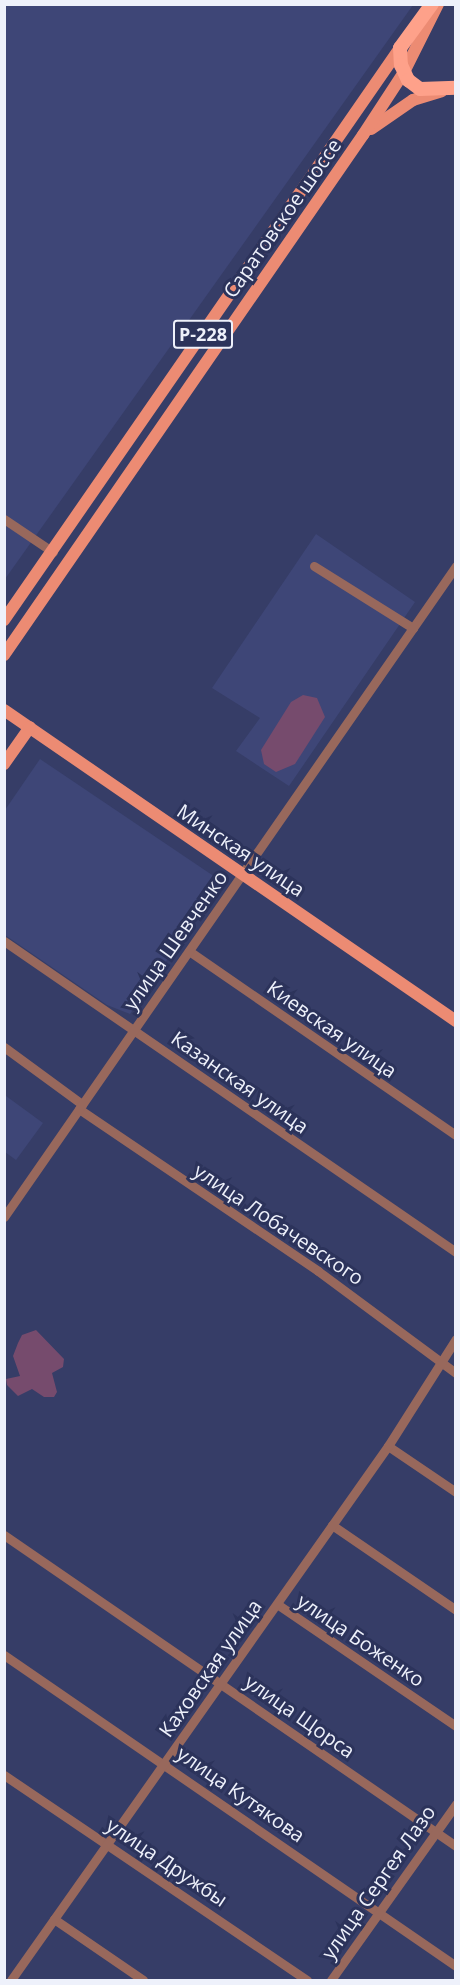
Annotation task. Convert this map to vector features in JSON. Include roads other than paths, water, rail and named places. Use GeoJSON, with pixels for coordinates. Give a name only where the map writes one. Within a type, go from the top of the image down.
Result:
{"type":"FeatureCollection","features":[{"type":"Feature","properties":{"kind":"highway","name":"Саратовское шоссе"},"geometry":{"type":"LineString","coordinates":[[400,48],[432,4]]}},
{"type":"Feature","properties":{"kind":"highway"},"geometry":{"type":"LineString","coordinates":[[400,48],[404,72],[420,89],[452,89]]}},
{"type":"Feature","properties":{"kind":"main road","name":"Саратовское шоссе"},"geometry":{"type":"LineString","coordinates":[[4,655],[363,135],[404,72],[438,4]]}},
{"type":"Feature","properties":{"kind":"main road","name":"Саратовское шоссе"},"geometry":{"type":"LineString","coordinates":[[4,620],[400,48]]}},
{"type":"Feature","properties":{"kind":"main road"},"geometry":{"type":"LineString","coordinates":[[363,135],[413,100],[452,89]]}},
{"type":"Feature","properties":{"kind":"main road","name":"Минская улица"},"geometry":{"type":"LineString","coordinates":[[4,710],[456,1021]]}},
{"type":"Feature","properties":{"kind":"main road"},"geometry":{"type":"LineString","coordinates":[[4,764],[30,727]]}},
{"type":"Feature","properties":{"kind":"street"},"geometry":{"type":"LineString","coordinates":[[4,519],[53,552]]}},
{"type":"Feature","properties":{"kind":"street"},"geometry":{"type":"LineString","coordinates":[[314,566],[413,628]]}},
{"type":"Feature","properties":{"kind":"street","name":"улица Шевченко"},"geometry":{"type":"LineString","coordinates":[[4,1217],[456,566]]}},
{"type":"Feature","properties":{"kind":"street","name":"Казанская улица"},"geometry":{"type":"LineString","coordinates":[[4,941],[456,1252]]}},
{"type":"Feature","properties":{"kind":"street","name":"Киевская улица"},"geometry":{"type":"LineString","coordinates":[[189,951],[456,1135]]}},
{"type":"Feature","properties":{"kind":"street","name":"улица Лобачевского"},"geometry":{"type":"LineString","coordinates":[[4,1047],[81,1106],[318,1271],[452,1371]]}},
{"type":"Feature","properties":{"kind":"street","name":"Каховская улица"},"geometry":{"type":"LineString","coordinates":[[11,1980],[388,1446],[436,1374],[439,1361],[456,1339]]}},
{"type":"Feature","properties":{"kind":"street"},"geometry":{"type":"LineString","coordinates":[[436,1374],[452,1371]]}},
{"type":"Feature","properties":{"kind":"street"},"geometry":{"type":"LineString","coordinates":[[388,1446],[456,1492]]}},
{"type":"Feature","properties":{"kind":"street"},"geometry":{"type":"LineString","coordinates":[[332,1526],[456,1610]]}},
{"type":"Feature","properties":{"kind":"street","name":"улица Щорса"},"geometry":{"type":"LineString","coordinates":[[4,1535],[456,1846]]}},
{"type":"Feature","properties":{"kind":"street","name":"улица Боженко"},"geometry":{"type":"LineString","coordinates":[[277,1604],[456,1726]]}},
{"type":"Feature","properties":{"kind":"street","name":"улица Кутякова"},"geometry":{"type":"LineString","coordinates":[[4,1655],[456,1965]]}},
{"type":"Feature","properties":{"kind":"street","name":"улица Дружбы"},"geometry":{"type":"LineString","coordinates":[[4,1775],[307,1980]]}},
{"type":"Feature","properties":{"kind":"street","name":"улица Сергея Лазо"},"geometry":{"type":"LineString","coordinates":[[330,1980],[456,1804]]}},
{"type":"Feature","properties":{"kind":"street"},"geometry":{"type":"LineString","coordinates":[[54,1918],[143,1980]]}}]}
